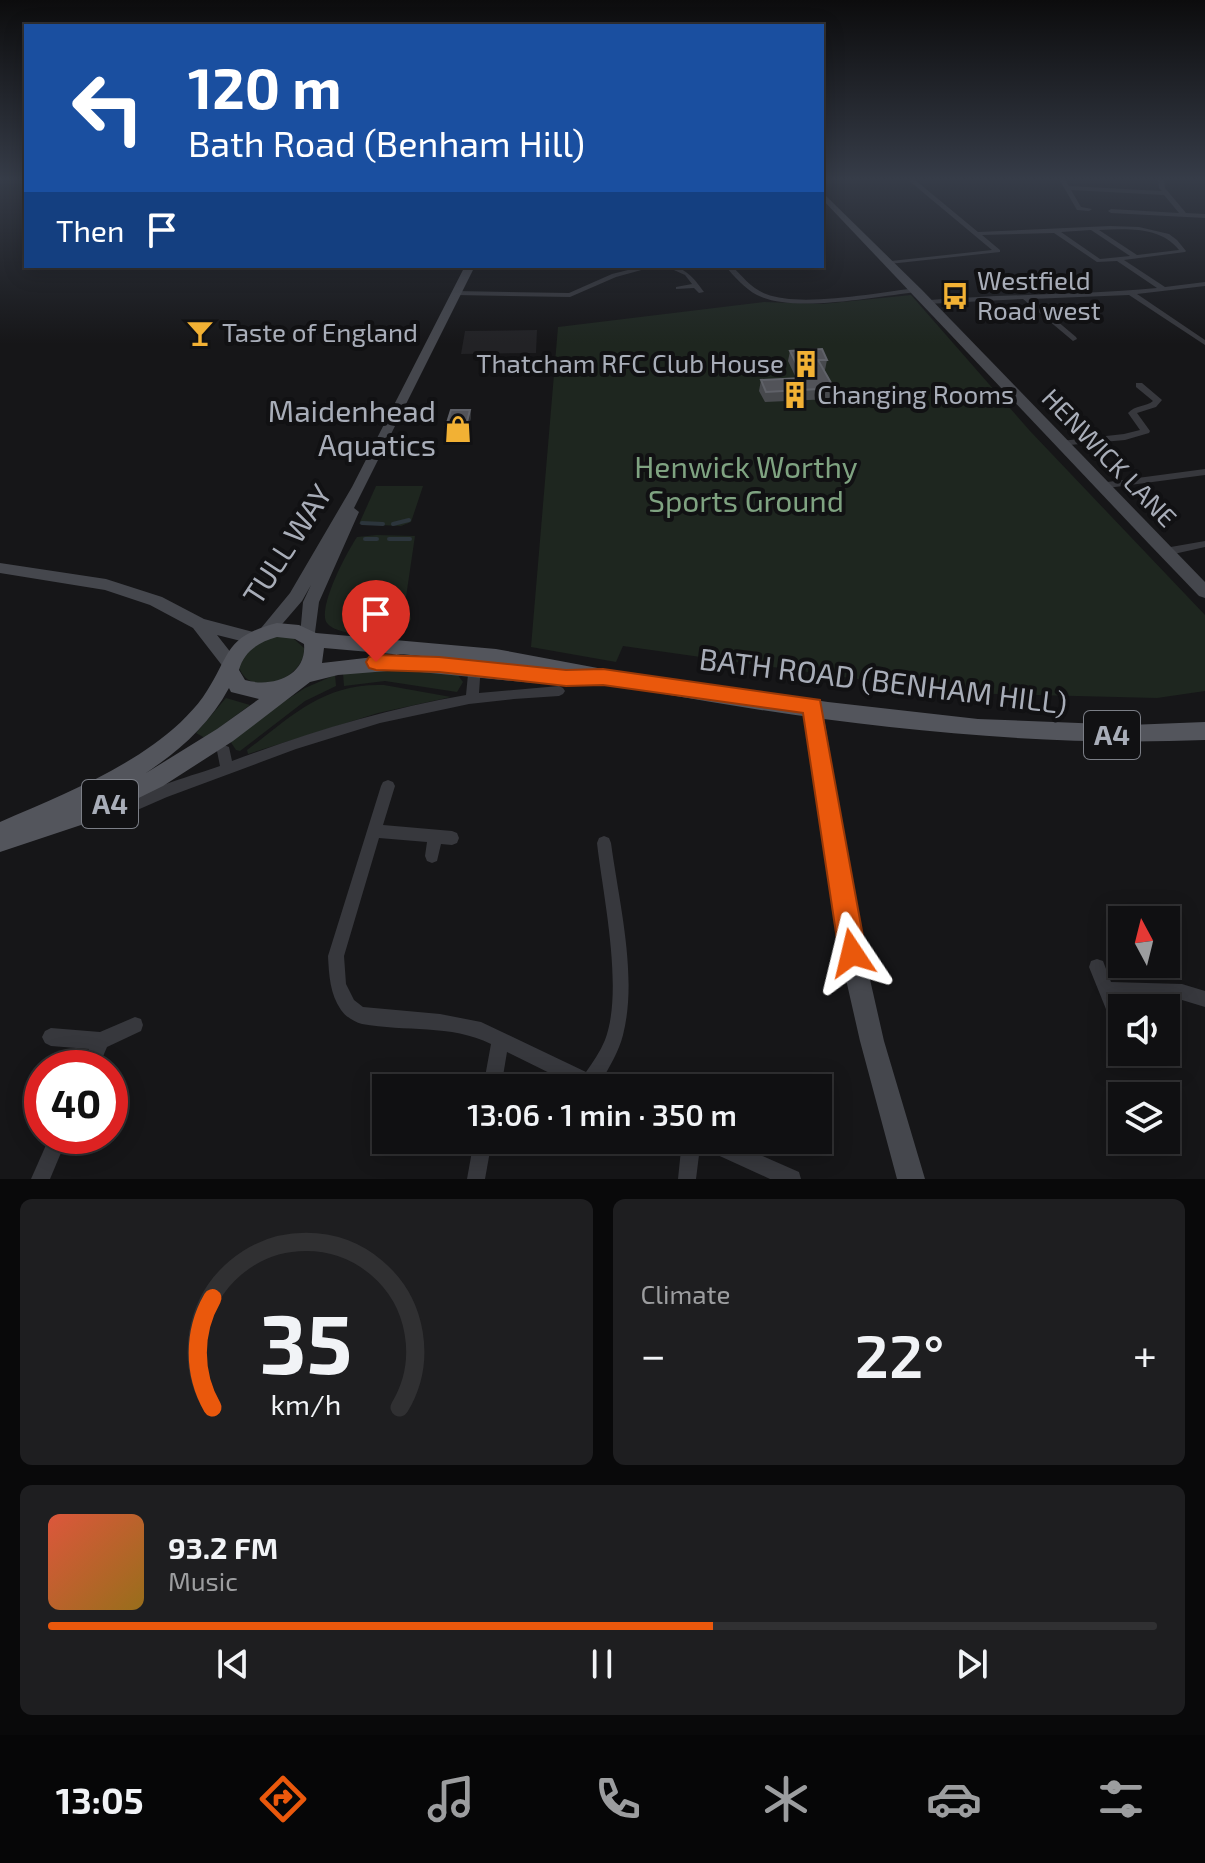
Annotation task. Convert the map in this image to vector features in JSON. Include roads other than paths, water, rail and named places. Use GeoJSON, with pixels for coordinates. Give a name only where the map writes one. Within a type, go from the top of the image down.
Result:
{"type":"FeatureCollection","features":[{"type":"Feature","properties":{"kind":"main road","name":"A4"},"geometry":{"type":"LineString","coordinates":[[0,833],[106,783],[165,748],[203,713],[236,652],[259,635],[288,630],[310,638]]}},
{"type":"Feature","properties":{"kind":"main road","name":"BATH ROAD (BENHAM HILL)"},"geometry":{"type":"LineString","coordinates":[[310,638],[566,678],[603,677],[1018,733],[1116,735],[1205,731]]}},
{"type":"Feature","properties":{"kind":"main road"},"geometry":{"type":"LineString","coordinates":[[298,680],[313,661],[310,638]]}},
{"type":"Feature","properties":{"kind":"main road","name":"BATH ROAD (BENHAM HILL)"},"geometry":{"type":"LineString","coordinates":[[0,841],[75,819],[141,789],[261,711],[298,680],[338,667],[376,662],[476,662]]}},
{"type":"Feature","properties":{"kind":"main road","name":"A4"},"geometry":{"type":"LineString","coordinates":[[230,667],[238,686],[248,691],[274,691],[298,680]]}},
{"type":"Feature","properties":{"kind":"street","name":"HENWICK LANE"},"geometry":{"type":"LineString","coordinates":[[862,234],[930,302],[1100,486],[1205,592]]}},
{"type":"Feature","properties":{"kind":"street"},"geometry":{"type":"LineString","coordinates":[[891,263],[997,252],[997,247],[981,234]]}},
{"type":"Feature","properties":{"kind":"street"},"geometry":{"type":"LineString","coordinates":[[1059,234],[1099,261],[1183,251],[1171,237],[1162,234]]}},
{"type":"Feature","properties":{"kind":"street"},"geometry":{"type":"LineString","coordinates":[[1101,234],[1137,257]]}},
{"type":"Feature","properties":{"kind":"street"},"geometry":{"type":"LineString","coordinates":[[1118,259],[1162,288]]}},
{"type":"Feature","properties":{"kind":"street","name":"TULL WAY"},"geometry":{"type":"LineString","coordinates":[[259,635],[300,590],[359,487],[469,268]]}},
{"type":"Feature","properties":{"kind":"street"},"geometry":{"type":"LineString","coordinates":[[615,268],[622,272]]}},
{"type":"Feature","properties":{"kind":"street"},"geometry":{"type":"LineString","coordinates":[[455,293],[557,297],[579,293],[622,272],[643,268]]}},
{"type":"Feature","properties":{"kind":"street"},"geometry":{"type":"LineString","coordinates":[[674,268],[683,271],[698,289],[678,288]]}},
{"type":"Feature","properties":{"kind":"street"},"geometry":{"type":"LineString","coordinates":[[730,268],[758,293],[770,298],[832,299],[918,290]]}},
{"type":"Feature","properties":{"kind":"street"},"geometry":{"type":"LineString","coordinates":[[930,302],[988,297],[1063,298],[1205,284]]}},
{"type":"Feature","properties":{"kind":"street"},"geometry":{"type":"LineString","coordinates":[[1128,291],[1205,343]]}},
{"type":"Feature","properties":{"kind":"street"},"geometry":{"type":"LineString","coordinates":[[1026,298],[1073,339]]}},
{"type":"Feature","properties":{"kind":"street"},"geometry":{"type":"LineString","coordinates":[[1061,444],[1142,434],[1146,428],[1133,410],[1153,406],[1158,400],[1139,385]]}},
{"type":"Feature","properties":{"kind":"street"},"geometry":{"type":"LineString","coordinates":[[1100,486],[1205,472]]}},
{"type":"Feature","properties":{"kind":"street","name":"TULL WAY"},"geometry":{"type":"LineString","coordinates":[[310,638],[311,602],[346,529],[359,487]]}},
{"type":"Feature","properties":{"kind":"street"},"geometry":{"type":"LineString","coordinates":[[1165,552],[1205,544]]}},
{"type":"Feature","properties":{"kind":"street"},"geometry":{"type":"LineString","coordinates":[[0,568],[132,592],[199,624],[259,635]]}},
{"type":"Feature","properties":{"kind":"street"},"geometry":{"type":"LineString","coordinates":[[199,624],[230,667]]}},
{"type":"Feature","properties":{"kind":"street"},"geometry":{"type":"LineString","coordinates":[[472,699],[476,662]]}},
{"type":"Feature","properties":{"kind":"street"},"geometry":{"type":"LineString","coordinates":[[135,805],[342,727],[472,699],[559,691]]}},
{"type":"Feature","properties":{"kind":"street"},"geometry":{"type":"LineString","coordinates":[[813,706],[852,953],[872,1041],[911,1179]]}},
{"type":"Feature","properties":{"kind":"street"},"geometry":{"type":"LineString","coordinates":[[224,751],[227,768]]}},
{"type":"Feature","properties":{"kind":"street"},"geometry":{"type":"LineString","coordinates":[[388,786],[336,956],[338,985],[348,1006],[360,1015],[440,1022],[481,1030],[570,1074]]}},
{"type":"Feature","properties":{"kind":"street"},"geometry":{"type":"LineString","coordinates":[[374,831],[452,838]]}},
{"type":"Feature","properties":{"kind":"street"},"geometry":{"type":"LineString","coordinates":[[432,856],[435,837]]}},
{"type":"Feature","properties":{"kind":"street"},"geometry":{"type":"LineString","coordinates":[[599,1074],[619,1013],[617,951],[604,843]]}},
{"type":"Feature","properties":{"kind":"street"},"geometry":{"type":"LineString","coordinates":[[1097,967],[1109,994]]}},
{"type":"Feature","properties":{"kind":"street"},"geometry":{"type":"LineString","coordinates":[[1107,990],[1182,992],[1205,999]]}},
{"type":"Feature","properties":{"kind":"street"},"geometry":{"type":"LineString","coordinates":[[51,1037],[101,1041],[135,1025]]}},
{"type":"Feature","properties":{"kind":"street"},"geometry":{"type":"LineString","coordinates":[[495,1074],[501,1039]]}},
{"type":"Feature","properties":{"kind":"street"},"geometry":{"type":"LineString","coordinates":[[97,1050],[101,1041]]}},
{"type":"Feature","properties":{"kind":"street"},"geometry":{"type":"LineString","coordinates":[[40,1179],[51,1154]]}},
{"type":"Feature","properties":{"kind":"street"},"geometry":{"type":"LineString","coordinates":[[476,1179],[480,1154]]}},
{"type":"Feature","properties":{"kind":"street"},"geometry":{"type":"LineString","coordinates":[[687,1179],[690,1154]]}},
{"type":"Feature","properties":{"kind":"street"},"geometry":{"type":"LineString","coordinates":[[736,1154],[792,1179]]}},
{"type":"Feature","properties":{"kind":"waterway"},"geometry":{"type":"LineString","coordinates":[[393,524],[409,520]]}},
{"type":"Feature","properties":{"kind":"waterway"},"geometry":{"type":"LineString","coordinates":[[362,523],[383,524]]}},
{"type":"Feature","properties":{"kind":"waterway"},"geometry":{"type":"LineString","coordinates":[[365,539],[377,539]]}},
{"type":"Feature","properties":{"kind":"waterway"},"geometry":{"type":"LineString","coordinates":[[389,539],[410,539]]}},
{"type":"Feature","properties":{"kind":"place","name":"Westfield Road west"},"geometry":{"type":"Point","coordinates":[955,296]}},
{"type":"Feature","properties":{"kind":"place","name":"Taste of England"},"geometry":{"type":"Point","coordinates":[200,333]}},
{"type":"Feature","properties":{"kind":"place","name":"Thatcham RFC Club House"},"geometry":{"type":"Point","coordinates":[806,364]}},
{"type":"Feature","properties":{"kind":"place","name":"Changing Rooms"},"geometry":{"type":"Point","coordinates":[795,395]}},
{"type":"Feature","properties":{"kind":"place","name":"Maidenhead Aquatics"},"geometry":{"type":"Point","coordinates":[458,429]}},
{"type":"Feature","properties":{"kind":"park label","name":"Henwick Worthy Sports Ground"},"geometry":{"type":"Point","coordinates":[746,485]}}]}
